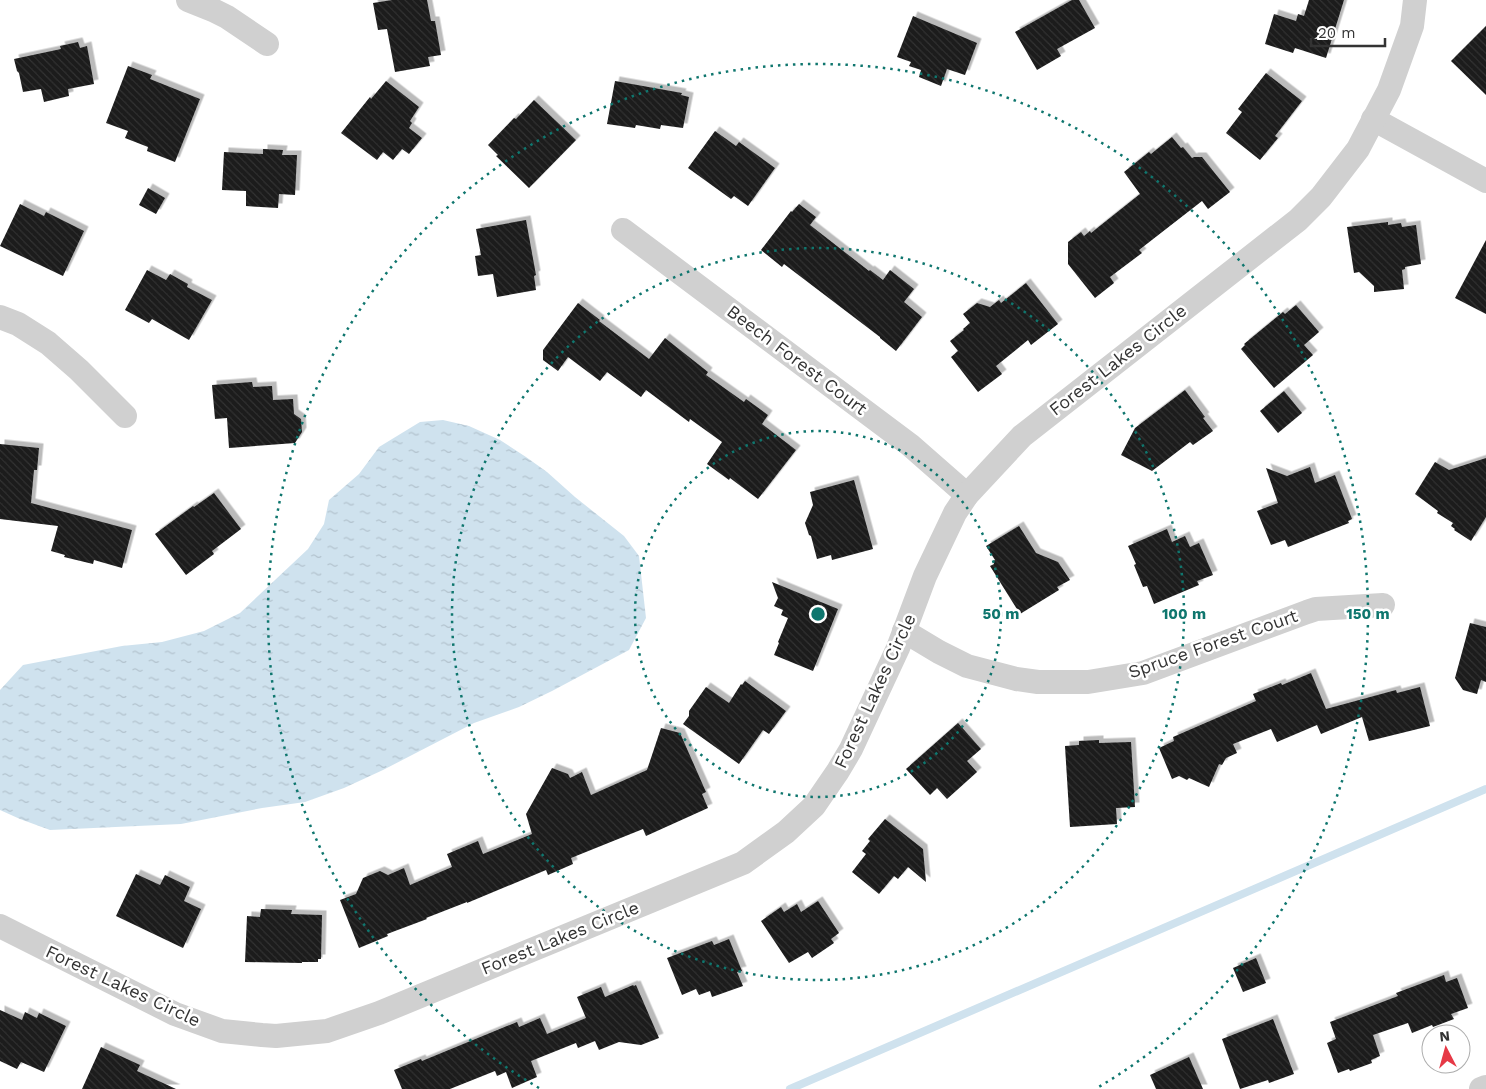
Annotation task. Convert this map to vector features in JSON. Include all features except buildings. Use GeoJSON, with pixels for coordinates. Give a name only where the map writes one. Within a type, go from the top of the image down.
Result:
{"type":"FeatureCollection","features":[{"type":"Feature","properties":{"kind":"street"},"geometry":{"type":"LineString","coordinates":[[188,0],[213,10],[267,44]]}},
{"type":"Feature","properties":{"kind":"street","name":"Forest Lakes Circle"},"geometry":{"type":"LineString","coordinates":[[0,926],[175,1014],[222,1031],[276,1036],[328,1030],[379,1013],[743,863],[786,832],[814,806],[838,771],[851,749],[898,648],[925,576],[955,513],[967,495],[1022,436],[1298,220],[1321,197],[1358,149],[1389,90],[1412,26],[1416,0]]}},
{"type":"Feature","properties":{"kind":"street"},"geometry":{"type":"LineString","coordinates":[[1373,119],[1486,181]]}},
{"type":"Feature","properties":{"kind":"street","name":"Beech Forest Court"},"geometry":{"type":"LineString","coordinates":[[623,230],[910,445],[967,495]]}},
{"type":"Feature","properties":{"kind":"street"},"geometry":{"type":"LineString","coordinates":[[0,317],[18,324],[48,343],[79,370],[125,416]]}},
{"type":"Feature","properties":{"kind":"street","name":"Spruce Forest Court"},"geometry":{"type":"LineString","coordinates":[[904,631],[967,666],[1016,679],[1038,682],[1088,682],[1143,673],[1307,612],[1383,605]]}},
{"type":"Feature","properties":{"kind":"street"},"geometry":{"type":"LineString","coordinates":[[1482,1089],[1486,1087]]}},
{"type":"Feature","properties":{"kind":"water"},"geometry":{"type":"Polygon","coordinates":[[[443,420],[469,426],[500,440],[547,472],[624,536],[639,556],[646,618],[629,650],[519,707],[474,723],[383,770],[344,788],[305,802],[262,808],[181,824],[50,830],[0,810],[0,690],[23,665],[122,646],[162,642],[204,631],[240,613],[308,549],[324,524],[329,500],[359,474],[379,447],[420,422],[443,420]]]}},
{"type":"Feature","properties":{"kind":"waterway"},"geometry":{"type":"LineString","coordinates":[[790,1089],[1486,789]]}}]}
